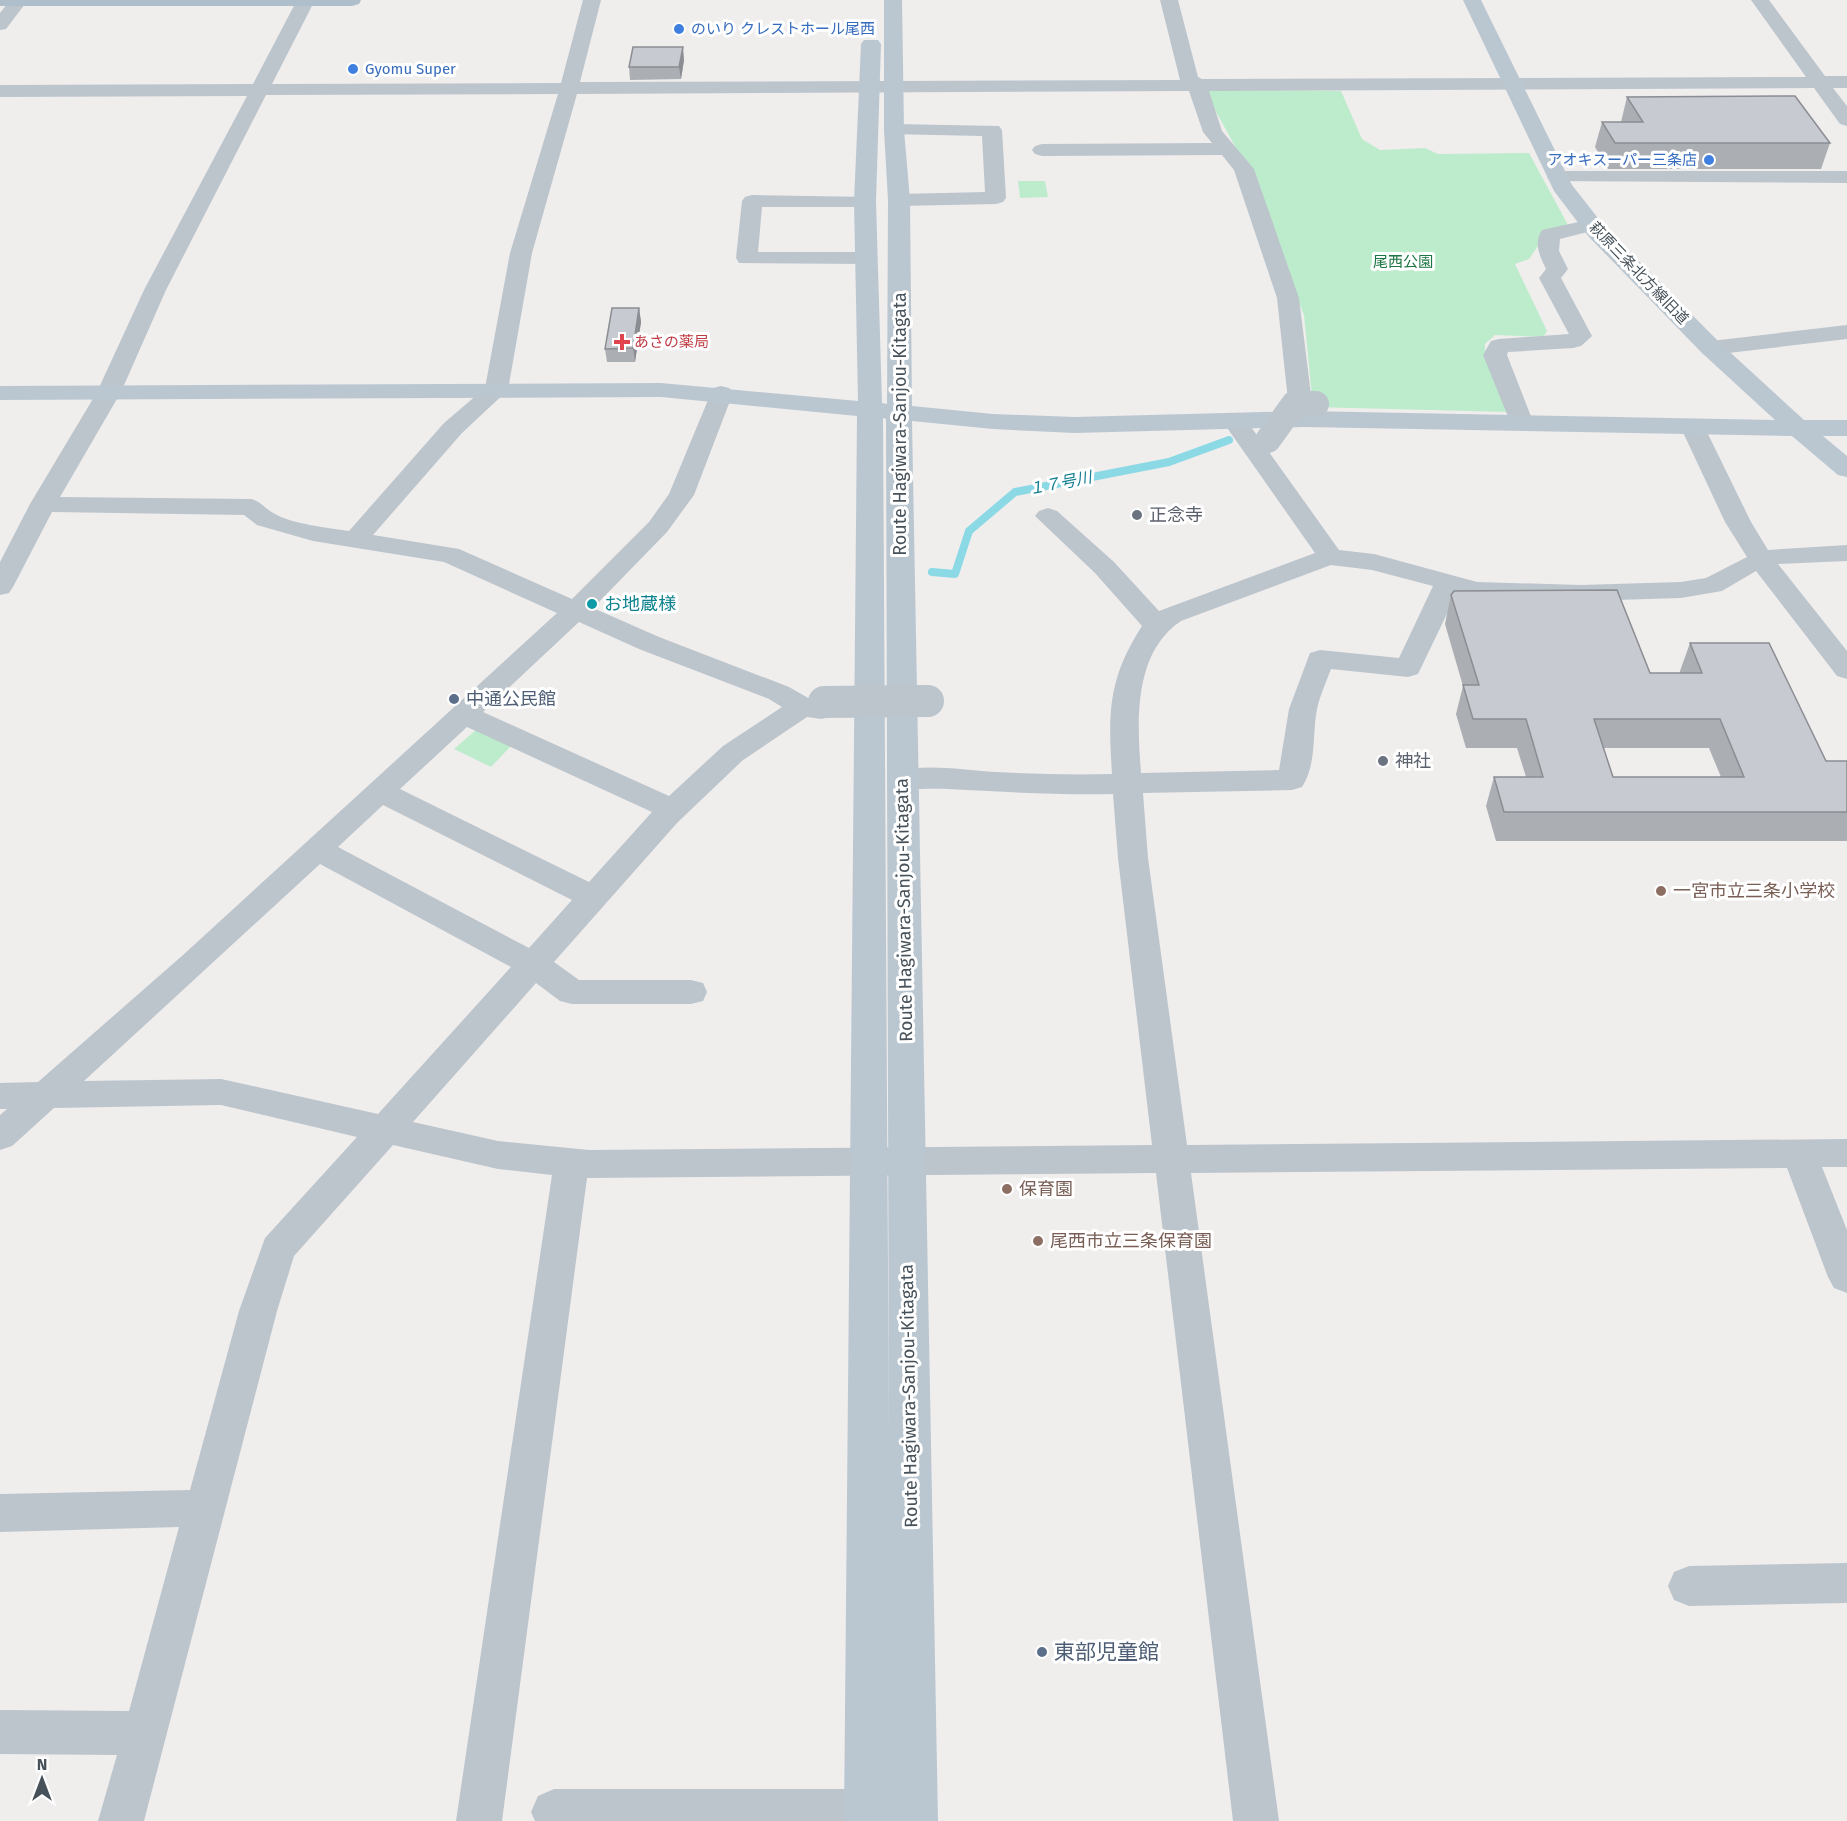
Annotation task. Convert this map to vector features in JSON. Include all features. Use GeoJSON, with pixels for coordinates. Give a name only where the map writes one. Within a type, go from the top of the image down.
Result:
{"type":"FeatureCollection","features":[{"type":"Feature","properties":{"kind":"main road"},"geometry":{"type":"LineString","coordinates":[[0,0],[352,0]]}},
{"type":"Feature","properties":{"kind":"main road","name":"Route Hagiwara-Sanjou-Kitagata"},"geometry":{"type":"LineString","coordinates":[[868,1816],[888,1162],[903,778],[898,201],[894,130],[893,0]]}},
{"type":"Feature","properties":{"kind":"main road","name":"萩原三条北方線旧道"},"geometry":{"type":"LineString","coordinates":[[1472,0],[1557,177],[1592,225],[1711,348],[1798,428],[1847,469]]}},
{"type":"Feature","properties":{"kind":"main road","name":"Route Hagiwara-Sanjou-Kitagata"},"geometry":{"type":"LineString","coordinates":[[871,21],[865,201],[869,408],[869,714],[914,1821]]}},
{"type":"Feature","properties":{"kind":"main road"},"geometry":{"type":"LineString","coordinates":[[0,393],[650,390],[722,393],[963,419],[1042,424],[1235,422],[1309,411],[1522,424],[1693,428],[1847,428]]}},
{"type":"Feature","properties":{"kind":"street"},"geometry":{"type":"LineString","coordinates":[[0,26],[19,0]]}},
{"type":"Feature","properties":{"kind":"street"},"geometry":{"type":"LineString","coordinates":[[0,587],[43,504],[109,392],[155,290],[306,0]]}},
{"type":"Feature","properties":{"kind":"street"},"geometry":{"type":"LineString","coordinates":[[354,541],[453,428],[496,390],[521,253],[569,89],[592,0]]}},
{"type":"Feature","properties":{"kind":"street"},"geometry":{"type":"LineString","coordinates":[[1169,0],[1189,79],[1197,85],[1214,132],[1244,169],[1288,298],[1309,411]]}},
{"type":"Feature","properties":{"kind":"street"},"geometry":{"type":"LineString","coordinates":[[1760,0],[1847,120]]}},
{"type":"Feature","properties":{"kind":"street"},"geometry":{"type":"LineString","coordinates":[[0,91],[1847,82]]}},
{"type":"Feature","properties":{"kind":"street"},"geometry":{"type":"LineString","coordinates":[[894,130],[992,130],[996,198],[898,201]]}},
{"type":"Feature","properties":{"kind":"street"},"geometry":{"type":"LineString","coordinates":[[1042,150],[1227,149]]}},
{"type":"Feature","properties":{"kind":"street"},"geometry":{"type":"LineString","coordinates":[[1557,177],[1847,177]]}},
{"type":"Feature","properties":{"kind":"street"},"geometry":{"type":"LineString","coordinates":[[865,201],[753,201],[747,258],[866,258]]}},
{"type":"Feature","properties":{"kind":"street"},"geometry":{"type":"LineString","coordinates":[[1522,424],[1495,355],[1499,346],[1573,341],[1581,336],[1550,278],[1557,269],[1548,251],[1550,235],[1592,225]]}},
{"type":"Feature","properties":{"kind":"street"},"geometry":{"type":"LineString","coordinates":[[1711,348],[1847,332]]}},
{"type":"Feature","properties":{"kind":"street"},"geometry":{"type":"LineString","coordinates":[[0,1136],[317,849],[576,610],[658,527],[681,495],[722,393]]}},
{"type":"Feature","properties":{"kind":"street"},"geometry":{"type":"LineString","coordinates":[[1268,440],[1294,404],[1309,411]]}},
{"type":"Feature","properties":{"kind":"street"},"geometry":{"type":"LineString","coordinates":[[1235,422],[1331,557]]}},
{"type":"Feature","properties":{"kind":"street"},"geometry":{"type":"LineString","coordinates":[[1693,428],[1738,522],[1762,561],[1847,670]]}},
{"type":"Feature","properties":{"kind":"street"},"geometry":{"type":"LineString","coordinates":[[43,504],[251,507],[266,520],[313,533],[450,555],[649,643],[779,693],[843,713],[869,714]]}},
{"type":"Feature","properties":{"kind":"street"},"geometry":{"type":"LineString","coordinates":[[1048,516],[1081,543],[1123,585],[1156,625]]}},
{"type":"Feature","properties":{"kind":"street"},"geometry":{"type":"LineString","coordinates":[[1256,1821],[1132,858],[1124,737],[1126,686],[1141,649],[1156,625],[1171,615],[1305,564],[1331,557],[1374,562],[1476,590],[1581,593],[1682,590],[1713,585],[1746,567],[1775,556],[1847,553]]}},
{"type":"Feature","properties":{"kind":"street"},"geometry":{"type":"LineString","coordinates":[[903,778],[1051,785],[1292,780],[1299,748],[1303,709],[1320,659],[1408,668],[1448,583]]}},
{"type":"Feature","properties":{"kind":"street"},"geometry":{"type":"LineString","coordinates":[[121,1821],[258,1311],[278,1250],[592,897],[673,810],[733,753],[813,705],[928,701]]}},
{"type":"Feature","properties":{"kind":"street"},"geometry":{"type":"LineString","coordinates":[[463,714],[673,810]]}},
{"type":"Feature","properties":{"kind":"street"},"geometry":{"type":"LineString","coordinates":[[380,791],[592,897]]}},
{"type":"Feature","properties":{"kind":"street"},"geometry":{"type":"LineString","coordinates":[[317,849],[533,964],[572,992],[691,992]]}},
{"type":"Feature","properties":{"kind":"street"},"geometry":{"type":"LineString","coordinates":[[0,1096],[221,1092],[498,1155],[589,1164],[1847,1154]]}},
{"type":"Feature","properties":{"kind":"street"},"geometry":{"type":"LineString","coordinates":[[1799,1154],[1847,1277]]}},
{"type":"Feature","properties":{"kind":"street"},"geometry":{"type":"LineString","coordinates":[[479,1821],[571,1162]]}},
{"type":"Feature","properties":{"kind":"street"},"geometry":{"type":"LineString","coordinates":[[0,1513],[206,1508]]}},
{"type":"Feature","properties":{"kind":"street"},"geometry":{"type":"LineString","coordinates":[[1689,1586],[1847,1583]]}},
{"type":"Feature","properties":{"kind":"street"},"geometry":{"type":"LineString","coordinates":[[0,1732],[145,1733]]}},
{"type":"Feature","properties":{"kind":"street"},"geometry":{"type":"LineString","coordinates":[[554,1812],[868,1816]]}},
{"type":"Feature","properties":{"kind":"green space","name":"尾西公園"},"geometry":{"type":"Polygon","coordinates":[[[1204,90],[1341,91],[1362,139],[1380,150],[1425,148],[1438,154],[1529,153],[1568,225],[1548,231],[1529,259],[1515,264],[1547,331],[1543,337],[1495,335],[1485,344],[1485,357],[1508,412],[1313,407],[1304,315],[1241,157],[1204,90]]]}},
{"type":"Feature","properties":{"kind":"green space"},"geometry":{"type":"Polygon","coordinates":[[[1018,181],[1045,181],[1048,197],[1020,198],[1018,181]]]}},
{"type":"Feature","properties":{"kind":"green space"},"geometry":{"type":"Polygon","coordinates":[[[477,729],[512,745],[491,767],[454,749],[477,729]]]}},
{"type":"Feature","properties":{"kind":"building"},"geometry":{"type":"Polygon","coordinates":[[[633,47],[683,47],[679,67],[629,67],[633,47]]]}},
{"type":"Feature","properties":{"kind":"building"},"geometry":{"type":"Polygon","coordinates":[[[1795,96],[1830,143],[1615,143],[1602,122],[1643,122],[1627,97],[1795,96]]]}},
{"type":"Feature","properties":{"kind":"building"},"geometry":{"type":"Polygon","coordinates":[[[612,308],[639,308],[633,348],[605,349],[612,308]]]}},
{"type":"Feature","properties":{"kind":"building"},"geometry":{"type":"Polygon","coordinates":[[[1617,590],[1650,673],[1702,673],[1690,643],[1769,643],[1826,761],[1847,761],[1847,812],[1504,812],[1494,777],[1543,777],[1526,719],[1473,719],[1463,685],[1479,685],[1451,595],[1454,591],[1617,590]],[[1594,719],[1613,777],[1744,777],[1720,719],[1594,719]]]}},
{"type":"Feature","properties":{"kind":"waterway","name":"１７号川"},"geometry":{"type":"LineString","coordinates":[[932,572],[955,574],[969,531],[1015,492],[1169,462],[1229,440]]}},
{"type":"Feature","properties":{"kind":"place","name":"のいり クレストホール尾西"},"geometry":{"type":"Point","coordinates":[679,29]}},
{"type":"Feature","properties":{"kind":"place","name":"Gyomu Super"},"geometry":{"type":"Point","coordinates":[353,69]}},
{"type":"Feature","properties":{"kind":"place","name":"アオキスーパー三条店"},"geometry":{"type":"Point","coordinates":[1709,160]}},
{"type":"Feature","properties":{"kind":"place","name":"あさの薬局"},"geometry":{"type":"Point","coordinates":[622,342]}},
{"type":"Feature","properties":{"kind":"place","name":"正念寺"},"geometry":{"type":"Point","coordinates":[1137,515]}},
{"type":"Feature","properties":{"kind":"place","name":"お地蔵様"},"geometry":{"type":"Point","coordinates":[592,604]}},
{"type":"Feature","properties":{"kind":"place","name":"中通公民館"},"geometry":{"type":"Point","coordinates":[454,699]}},
{"type":"Feature","properties":{"kind":"place","name":"神社"},"geometry":{"type":"Point","coordinates":[1383,761]}},
{"type":"Feature","properties":{"kind":"place","name":"一宮市立三条小学校"},"geometry":{"type":"Point","coordinates":[1661,891]}},
{"type":"Feature","properties":{"kind":"place","name":"保育園"},"geometry":{"type":"Point","coordinates":[1007,1189]}},
{"type":"Feature","properties":{"kind":"place","name":"尾西市立三条保育園"},"geometry":{"type":"Point","coordinates":[1038,1241]}},
{"type":"Feature","properties":{"kind":"place","name":"東部児童館"},"geometry":{"type":"Point","coordinates":[1042,1652]}}]}
